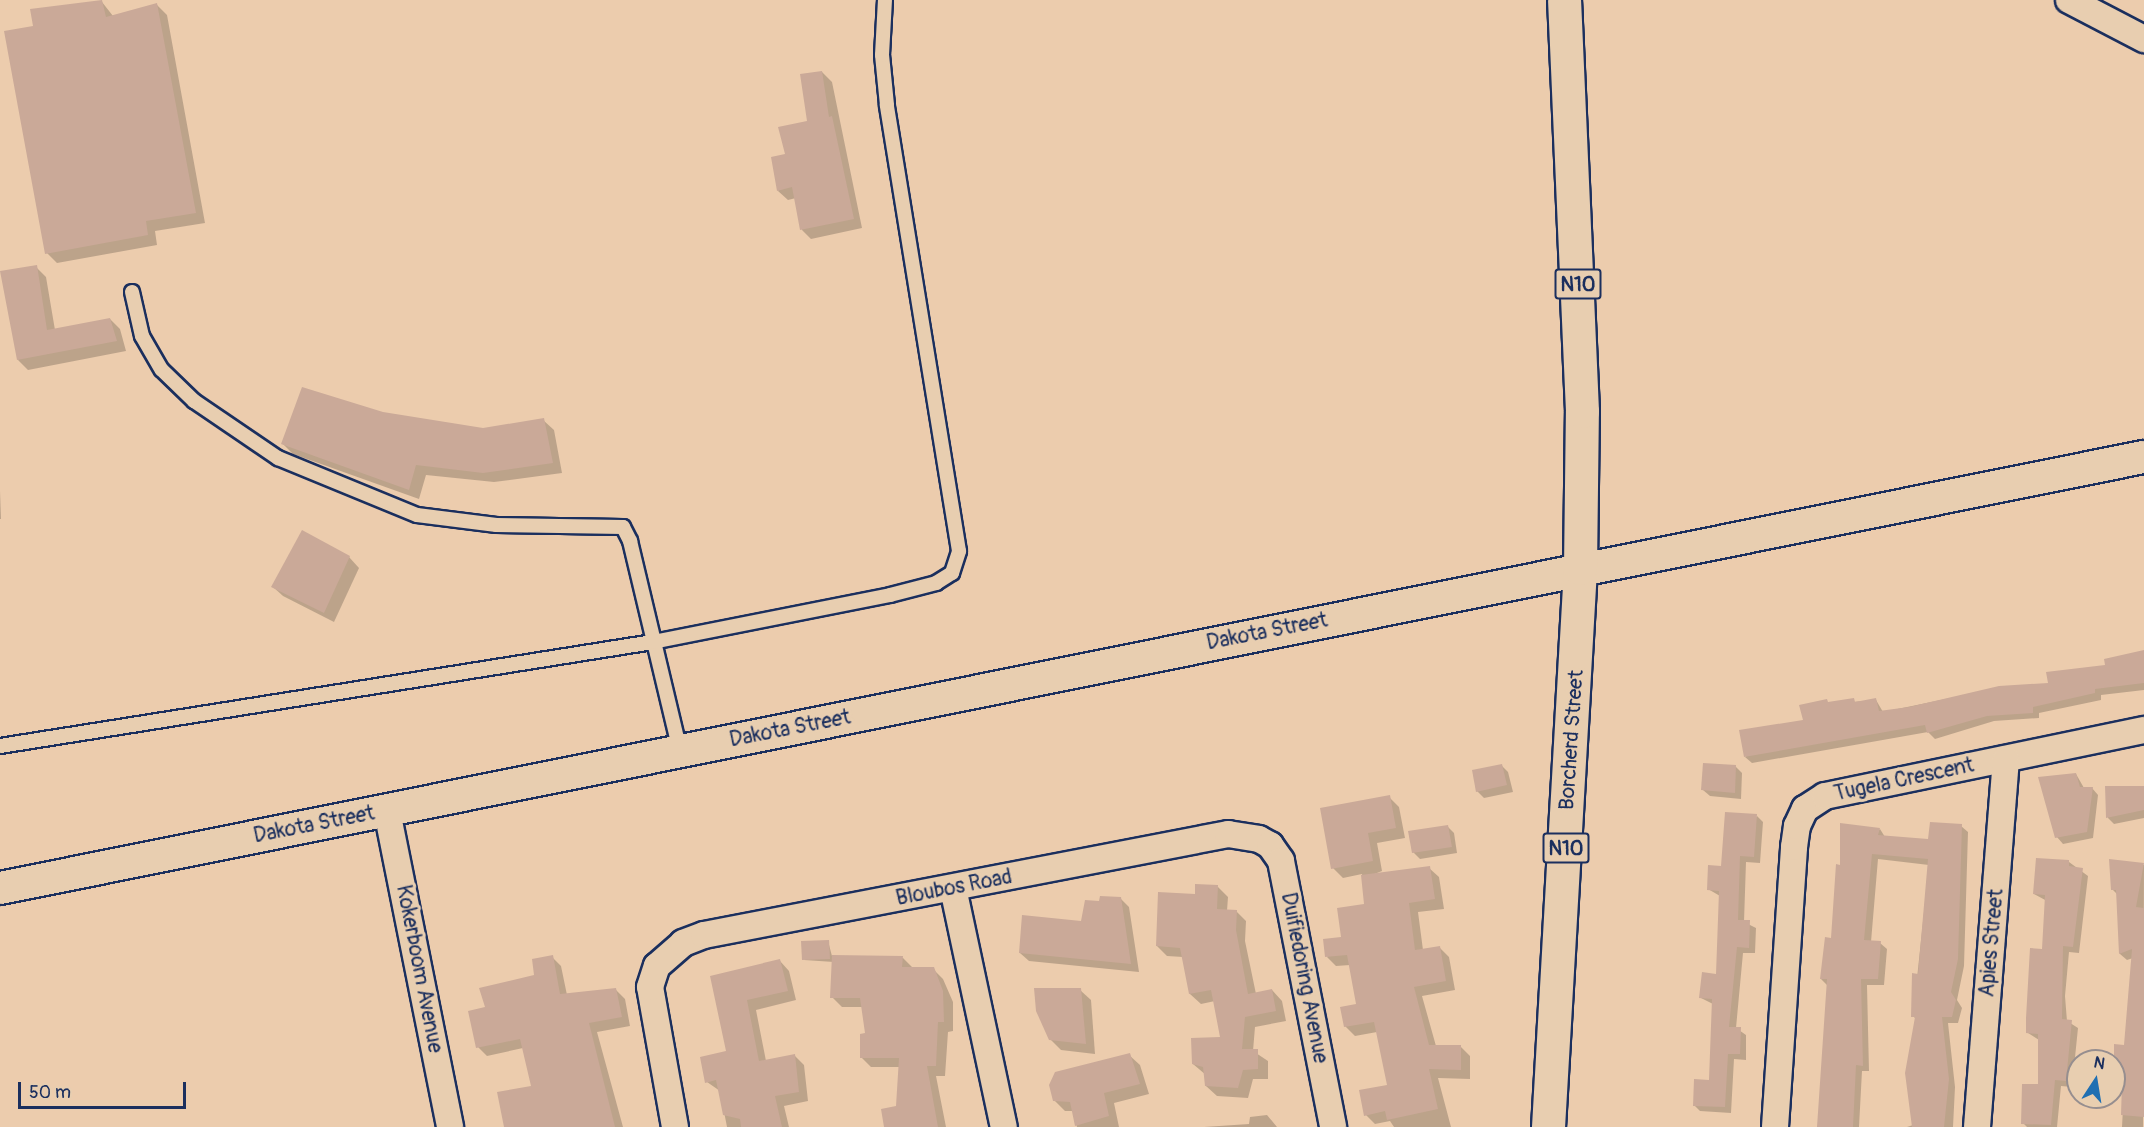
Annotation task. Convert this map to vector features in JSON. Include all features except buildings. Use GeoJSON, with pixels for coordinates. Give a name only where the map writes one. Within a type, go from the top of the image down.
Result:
{"type":"FeatureCollection","features":[{"type":"Feature","properties":{"kind":"highway","name":"N10"},"geometry":{"type":"LineString","coordinates":[[1564,0],[1582,411],[1580,568]]}},
{"type":"Feature","properties":{"kind":"highway","name":"Borcherd Street"},"geometry":{"type":"LineString","coordinates":[[1548,1127],[1580,568]]}},
{"type":"Feature","properties":{"kind":"street"},"geometry":{"type":"LineString","coordinates":[[2069,0],[2144,39]]}},
{"type":"Feature","properties":{"kind":"street","name":"Dakota Street"},"geometry":{"type":"LineString","coordinates":[[0,888],[1580,568],[2144,457]]}},
{"type":"Feature","properties":{"kind":"street","name":"Tugela Crescent"},"geometry":{"type":"LineString","coordinates":[[1775,1127],[1794,847],[1800,817],[1825,796],[2144,730]]}},
{"type":"Feature","properties":{"kind":"street","name":"Apies Street"},"geometry":{"type":"LineString","coordinates":[[1977,1127],[2007,759]]}},
{"type":"Feature","properties":{"kind":"street","name":"Kokerboom Avenue"},"geometry":{"type":"LineString","coordinates":[[387,811],[450,1127]]}},
{"type":"Feature","properties":{"kind":"street","name":"Bloubos Road"},"geometry":{"type":"LineString","coordinates":[[675,1127],[652,1015],[650,987],[657,966],[683,944],[704,935],[1211,836],[1259,839]]}},
{"type":"Feature","properties":{"kind":"street","name":"Duifiedoring Avenue"},"geometry":{"type":"LineString","coordinates":[[1259,839],[1270,845],[1281,861],[1334,1127]]}},
{"type":"Feature","properties":{"kind":"street"},"geometry":{"type":"LineString","coordinates":[[953,888],[1004,1127]]}},
{"type":"Feature","properties":{"kind":"lane"},"geometry":{"type":"LineString","coordinates":[[0,746],[652,642],[915,589],[945,578],[958,561],[887,105],[882,55],[885,0]]}},
{"type":"Feature","properties":{"kind":"lane"},"geometry":{"type":"LineString","coordinates":[[132,292],[142,336],[162,370],[194,401],[278,458],[417,515],[496,525],[623,527],[630,541],[652,642],[680,751]]}}]}
